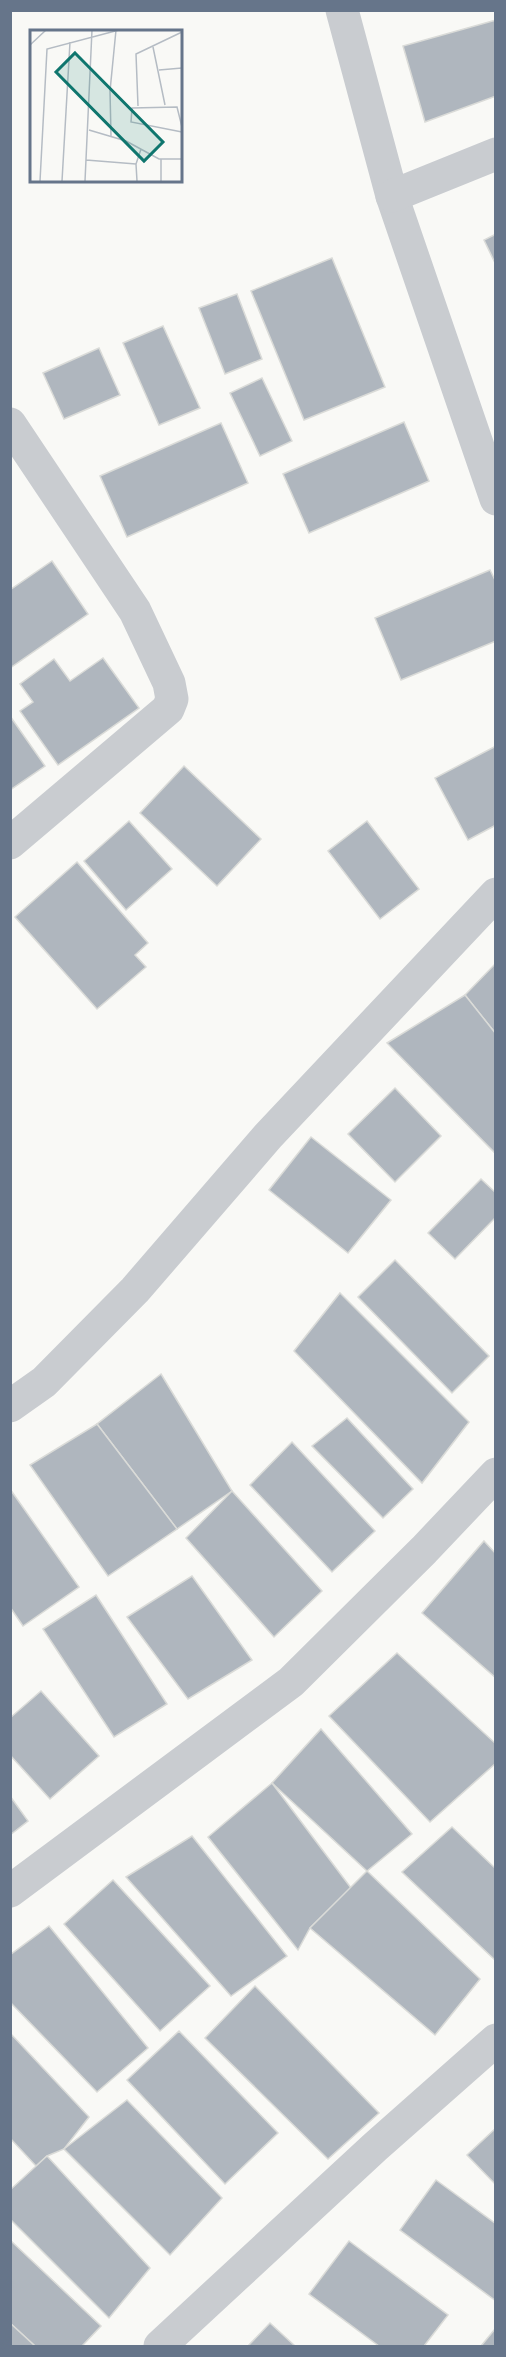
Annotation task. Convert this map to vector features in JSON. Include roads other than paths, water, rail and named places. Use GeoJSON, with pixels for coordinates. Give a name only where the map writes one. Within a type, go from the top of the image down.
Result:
{"type":"FeatureCollection","features":[{"type":"Feature","properties":{"kind":"street"},"geometry":{"type":"LineString","coordinates":[[342,10],[392,196],[495,500]]}},
{"type":"Feature","properties":{"kind":"street"},"geometry":{"type":"LineString","coordinates":[[392,196],[495,154]]}},
{"type":"Feature","properties":{"kind":"street"},"geometry":{"type":"LineString","coordinates":[[10,424],[135,611],[169,683],[172,699],[168,709],[10,843]]}},
{"type":"Feature","properties":{"kind":"street"},"geometry":{"type":"LineString","coordinates":[[10,1406],[44,1382],[135,1290],[268,1136],[495,894]]}},
{"type":"Feature","properties":{"kind":"street"},"geometry":{"type":"LineString","coordinates":[[10,1891],[291,1682],[424,1550],[495,1474]]}},
{"type":"Feature","properties":{"kind":"street"},"geometry":{"type":"LineString","coordinates":[[160,2346],[495,2040]]}}]}
